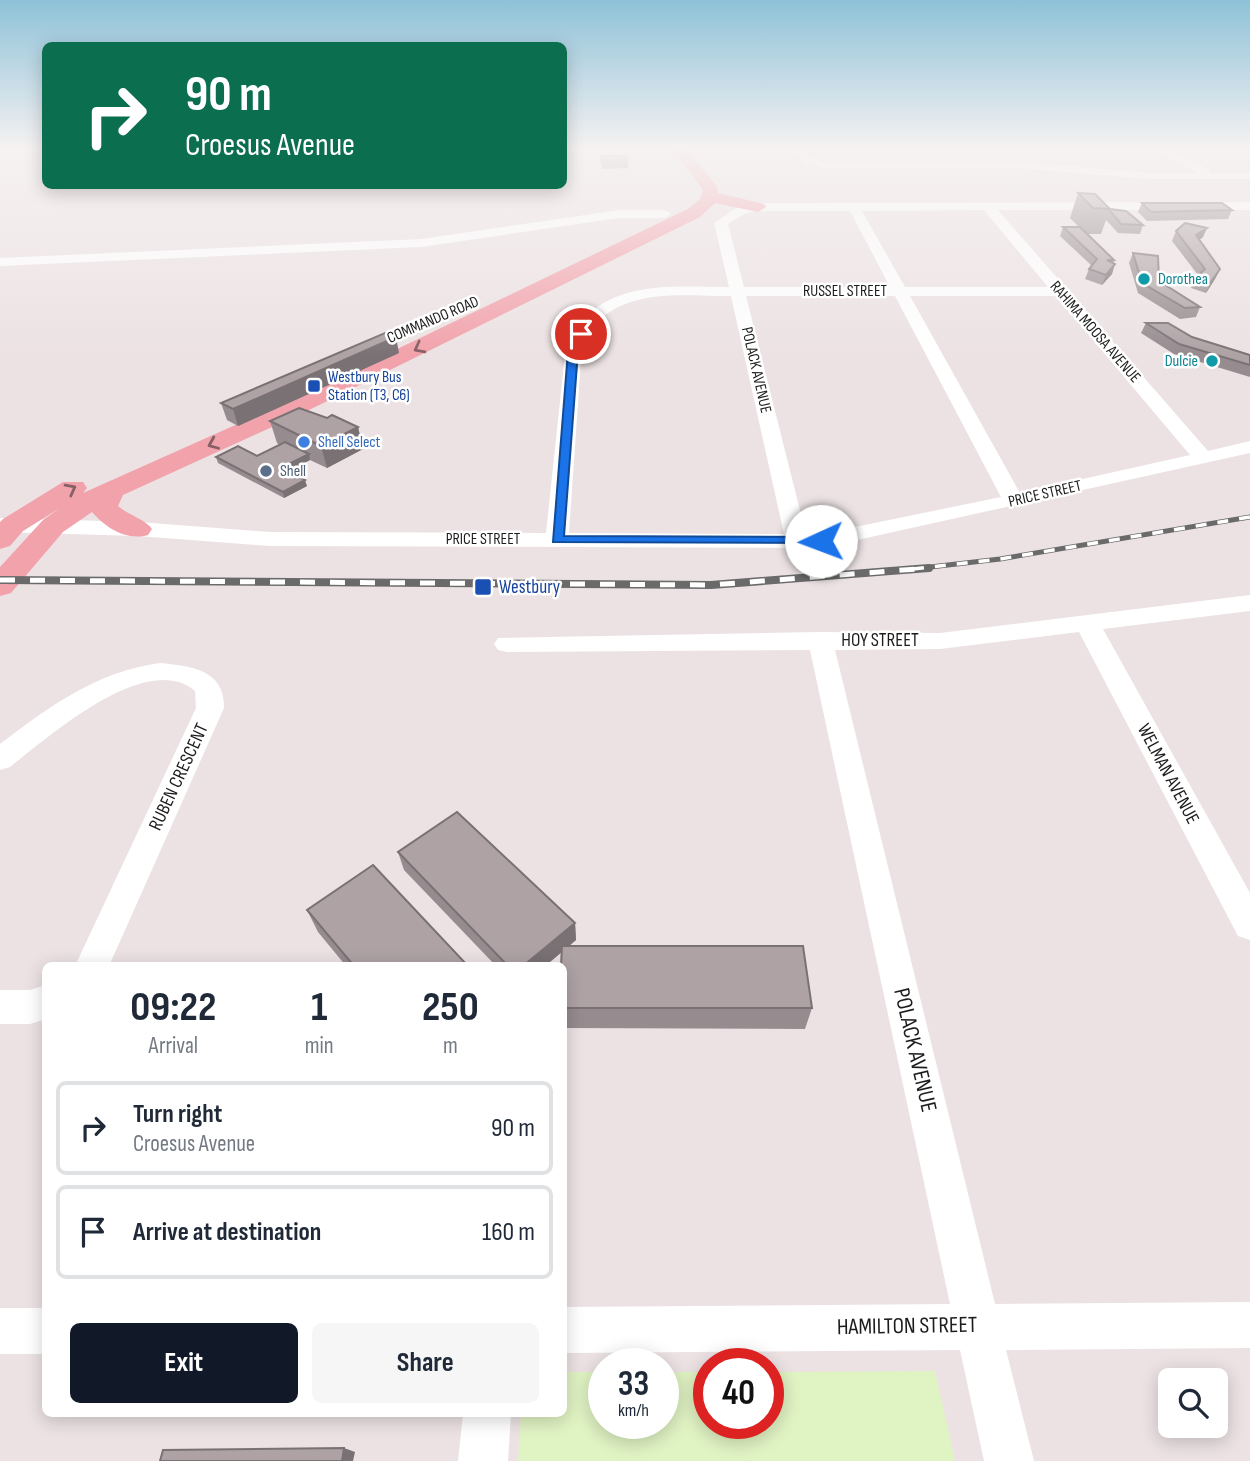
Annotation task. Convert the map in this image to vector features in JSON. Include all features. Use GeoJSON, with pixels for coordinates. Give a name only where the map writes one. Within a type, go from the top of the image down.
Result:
{"type":"FeatureCollection","features":[{"type":"Feature","properties":{"kind":"main road","name":"COMMANDO ROAD"},"geometry":{"type":"LineString","coordinates":[[363,350],[639,227],[670,218]]}},
{"type":"Feature","properties":{"kind":"main road","name":"COMMANDO ROAD"},"geometry":{"type":"LineString","coordinates":[[4,530],[47,502],[308,401],[671,218]]}},
{"type":"Feature","properties":{"kind":"main road","name":"COMMANDO ROAD"},"geometry":{"type":"LineString","coordinates":[[7,578],[54,526],[124,472]]}},
{"type":"Feature","properties":{"kind":"main road"},"geometry":{"type":"LineString","coordinates":[[124,472],[107,495],[103,508],[120,523],[138,529]]}},
{"type":"Feature","properties":{"kind":"street"},"geometry":{"type":"LineString","coordinates":[[0,262],[421,243],[596,218]]}},
{"type":"Feature","properties":{"kind":"street"},"geometry":{"type":"LineString","coordinates":[[618,218],[627,219],[639,227]]}},
{"type":"Feature","properties":{"kind":"street"},"geometry":{"type":"LineString","coordinates":[[673,218],[721,223],[731,218]]}},
{"type":"Feature","properties":{"kind":"street"},"geometry":{"type":"LineString","coordinates":[[859,218],[1014,501]]}},
{"type":"Feature","properties":{"kind":"street","name":"RAHIMA MOOSA AVENUE"},"geometry":{"type":"LineString","coordinates":[[997,218],[1203,457]]}},
{"type":"Feature","properties":{"kind":"street","name":"POLACK AVENUE"},"geometry":{"type":"LineString","coordinates":[[721,223],[797,542]]}},
{"type":"Feature","properties":{"kind":"street","name":"RUSSEL STREET"},"geometry":{"type":"LineString","coordinates":[[557,540],[574,345],[581,334],[615,302],[632,293],[1058,291]]}},
{"type":"Feature","properties":{"kind":"street","name":"PRICE STREET"},"geometry":{"type":"LineString","coordinates":[[4,530],[54,526],[270,538],[797,542],[848,537],[1250,447]]}},
{"type":"Feature","properties":{"kind":"street","name":"HOY STREET"},"geometry":{"type":"LineString","coordinates":[[507,643],[940,640],[1250,603]]}},
{"type":"Feature","properties":{"kind":"street","name":"WELMAN AVENUE"},"geometry":{"type":"LineString","coordinates":[[1087,623],[1250,925]]}},
{"type":"Feature","properties":{"kind":"street","name":"POLACK AVENUE"},"geometry":{"type":"LineString","coordinates":[[820,640],[1009,1461]]}},
{"type":"Feature","properties":{"kind":"street","name":"RUBEN CRESCENT"},"geometry":{"type":"LineString","coordinates":[[0,759],[81,699],[114,682],[134,676],[177,673],[199,677],[208,687],[210,708],[94,962]]}},
{"type":"Feature","properties":{"kind":"street"},"geometry":{"type":"LineString","coordinates":[[0,1007],[30,1007],[42,1003]]}},
{"type":"Feature","properties":{"kind":"street","name":"HAMILTON STREET"},"geometry":{"type":"LineString","coordinates":[[567,1330],[1250,1325]]}},
{"type":"Feature","properties":{"kind":"street"},"geometry":{"type":"LineString","coordinates":[[483,1461],[487,1417]]}},
{"type":"Feature","properties":{"kind":"green space"},"geometry":{"type":"Polygon","coordinates":[[[935,1371],[955,1461],[518,1461],[521,1417],[567,1417],[567,1372],[588,1372],[588,1439],[679,1439],[679,1372],[693,1372],[693,1439],[784,1439],[784,1372],[935,1371]]]}},
{"type":"Feature","properties":{"kind":"building"},"geometry":{"type":"Polygon","coordinates":[[[1116,218],[1135,218],[1143,225],[1121,224],[1116,218]]]}},
{"type":"Feature","properties":{"kind":"building"},"geometry":{"type":"Polygon","coordinates":[[[1185,223],[1207,228],[1196,235],[1220,269],[1210,283],[1195,278],[1205,269],[1176,231],[1185,223]]]}},
{"type":"Feature","properties":{"kind":"building"},"geometry":{"type":"Polygon","coordinates":[[[1063,227],[1080,227],[1114,260],[1107,260],[1115,264],[1106,275],[1089,269],[1097,259],[1063,227]]]}},
{"type":"Feature","properties":{"kind":"building"},"geometry":{"type":"Polygon","coordinates":[[[1133,253],[1158,256],[1159,281],[1200,307],[1185,308],[1142,283],[1133,253]]]}},
{"type":"Feature","properties":{"kind":"building"},"geometry":{"type":"Polygon","coordinates":[[[1146,323],[1168,323],[1192,337],[1250,355],[1250,365],[1179,344],[1146,323]]]}},
{"type":"Feature","properties":{"kind":"building"},"geometry":{"type":"Polygon","coordinates":[[[385,333],[396,337],[233,409],[221,403],[385,333]]]}},
{"type":"Feature","properties":{"kind":"building"},"geometry":{"type":"Polygon","coordinates":[[[299,408],[327,418],[332,415],[358,427],[321,446],[270,421],[299,408]]]}},
{"type":"Feature","properties":{"kind":"building"},"geometry":{"type":"Polygon","coordinates":[[[285,442],[309,454],[281,468],[305,480],[283,492],[216,457],[238,446],[257,456],[285,442]]]}},
{"type":"Feature","properties":{"kind":"building"},"geometry":{"type":"Polygon","coordinates":[[[457,812],[575,923],[528,962],[504,962],[398,852],[457,812]]]}},
{"type":"Feature","properties":{"kind":"building"},"geometry":{"type":"Polygon","coordinates":[[[373,865],[464,962],[351,962],[307,910],[373,865]]]}},
{"type":"Feature","properties":{"kind":"building"},"geometry":{"type":"Polygon","coordinates":[[[562,946],[803,946],[812,1008],[567,1008],[567,962],[561,962],[562,946]]]}},
{"type":"Feature","properties":{"kind":"building"},"geometry":{"type":"Polygon","coordinates":[[[344,1448],[342,1461],[160,1461],[163,1450],[344,1448]]]}},
{"type":"Feature","properties":{"kind":"railway"},"geometry":{"type":"LineString","coordinates":[[913,569],[1000,559],[1250,517]]}},
{"type":"Feature","properties":{"kind":"railway"},"geometry":{"type":"LineString","coordinates":[[0,580],[711,585],[929,568]]}},
{"type":"Feature","properties":{"kind":"place","name":"Dorothea"},"geometry":{"type":"Point","coordinates":[1144,279]}},
{"type":"Feature","properties":{"kind":"place","name":"Dulcie"},"geometry":{"type":"Point","coordinates":[1212,361]}},
{"type":"Feature","properties":{"kind":"place","name":"Westbury Bus Station (T3, C6)"},"geometry":{"type":"Point","coordinates":[314,386]}},
{"type":"Feature","properties":{"kind":"place","name":"Shell Select"},"geometry":{"type":"Point","coordinates":[304,442]}},
{"type":"Feature","properties":{"kind":"place","name":"Shell"},"geometry":{"type":"Point","coordinates":[266,471]}},
{"type":"Feature","properties":{"kind":"place","name":"Westbury"},"geometry":{"type":"Point","coordinates":[483,587]}},
{"type":"Feature","properties":{"kind":"route"},"geometry":{"type":"LineString","coordinates":[[581,334],[576,339],[573,351],[557,540],[821,541]]}}]}
